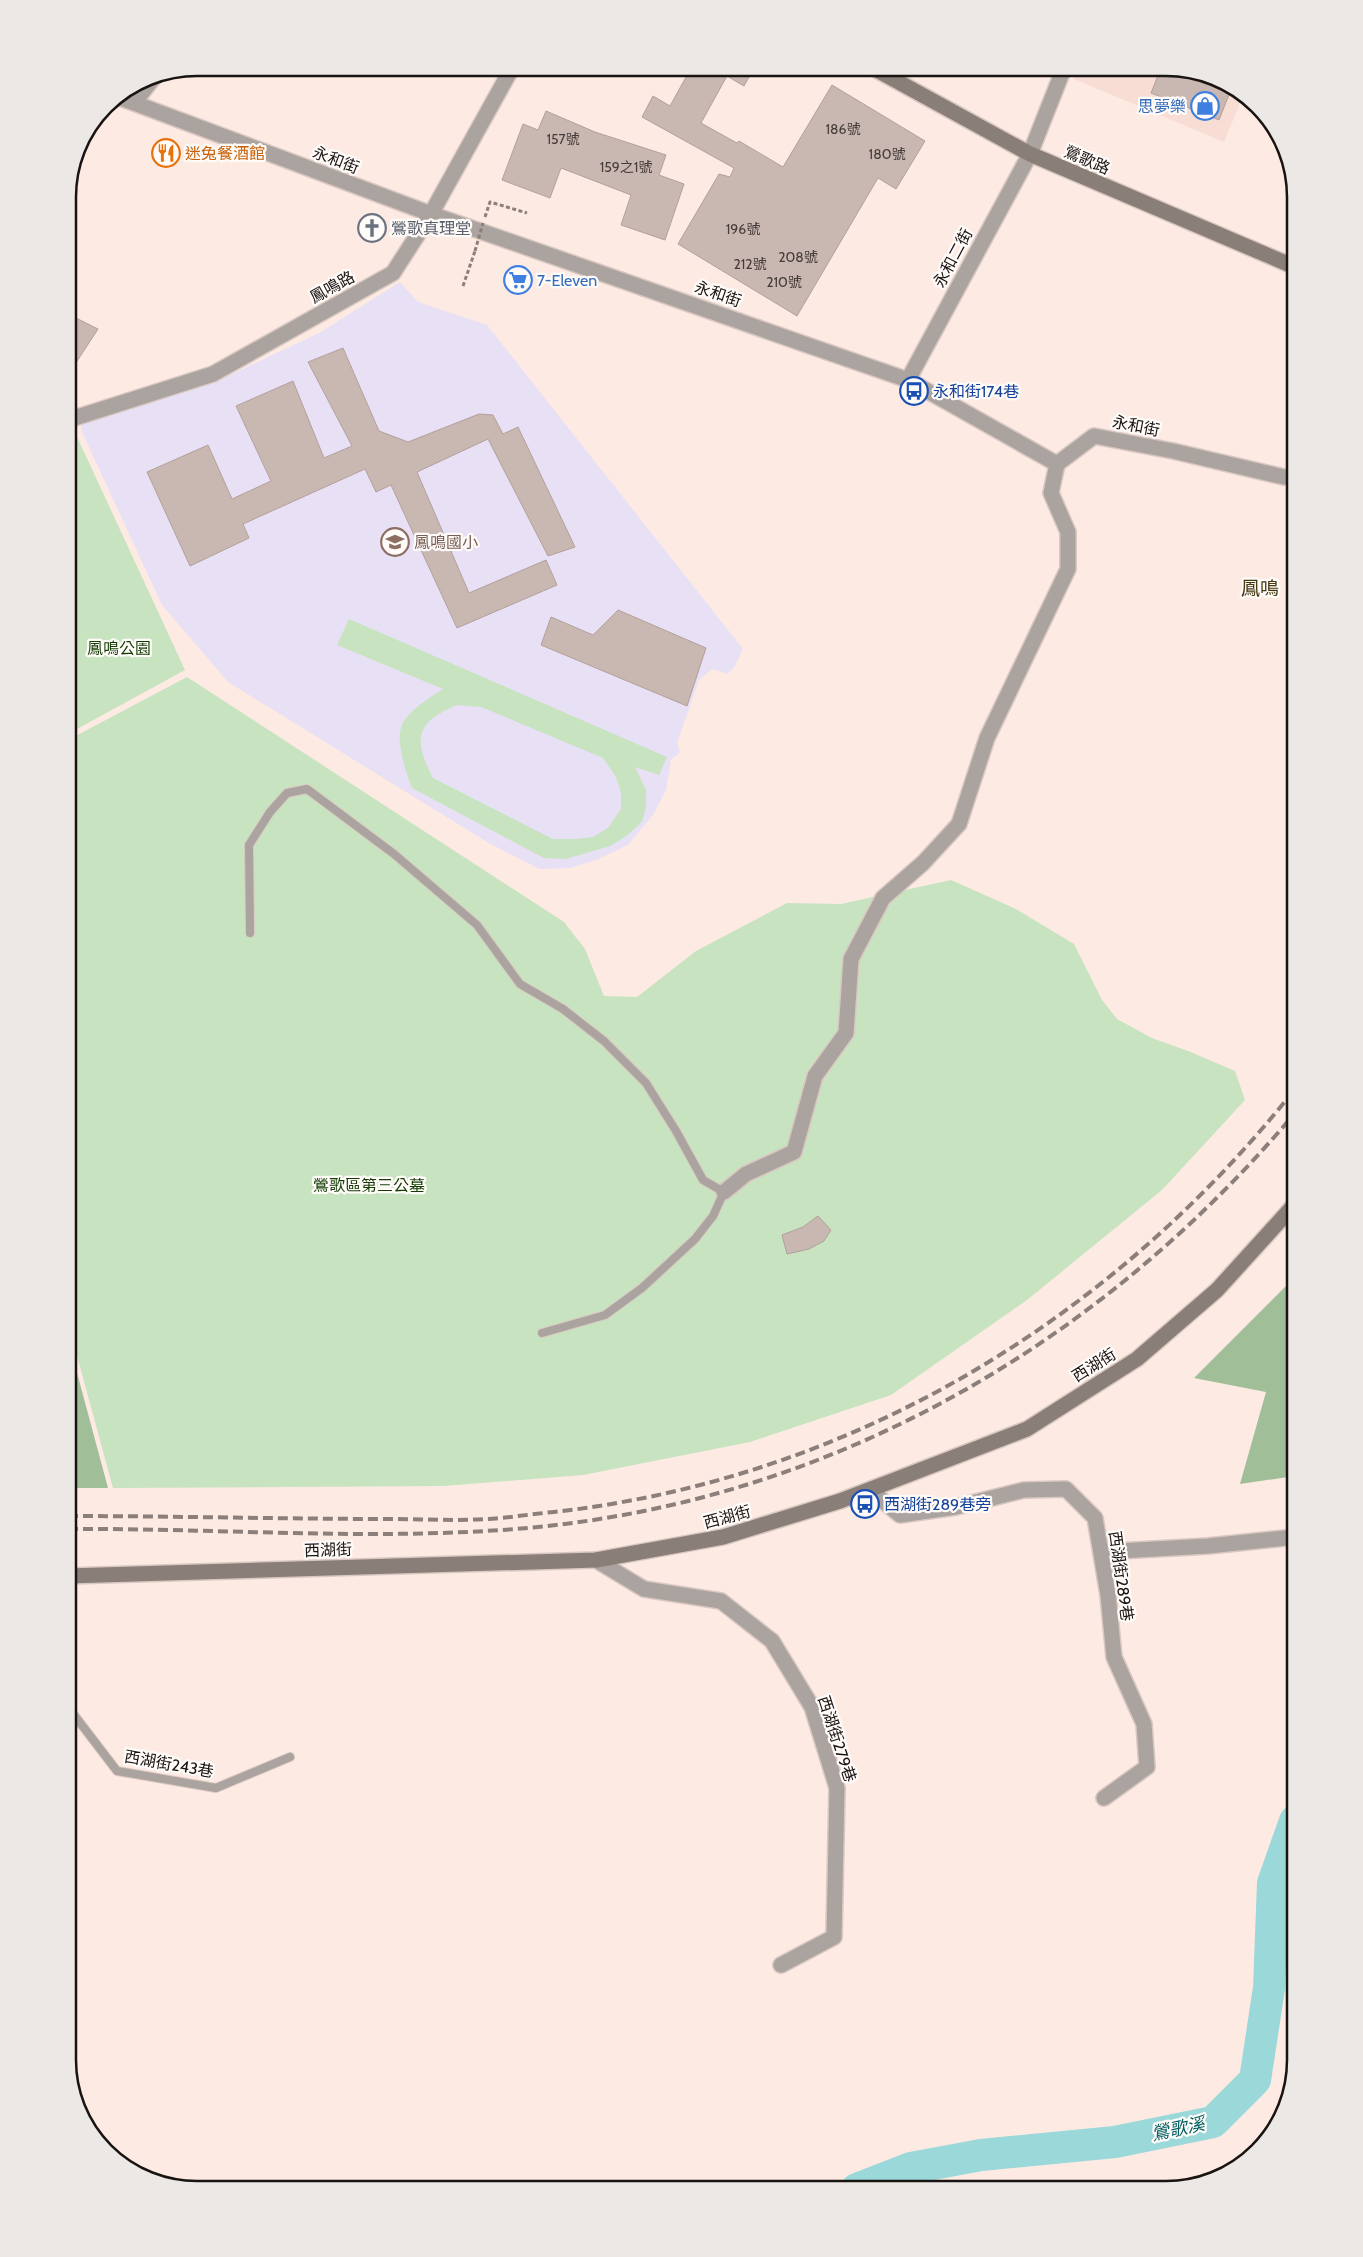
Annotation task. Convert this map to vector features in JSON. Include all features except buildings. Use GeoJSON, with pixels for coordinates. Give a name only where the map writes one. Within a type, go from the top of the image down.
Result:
{"type":"FeatureCollection","features":[{"type":"Feature","properties":{"kind":"street","name":"鳳鳴路"},"geometry":{"type":"LineString","coordinates":[[77,417],[213,374],[393,273],[431,214],[507,77]]}},
{"type":"Feature","properties":{"kind":"street","name":"鶯歌路"},"geometry":{"type":"LineString","coordinates":[[889,77],[1030,154],[1287,264]]}},
{"type":"Feature","properties":{"kind":"street","name":"永和二街"},"geometry":{"type":"LineString","coordinates":[[908,380],[1030,154],[1060,77]]}},
{"type":"Feature","properties":{"kind":"street"},"geometry":{"type":"LineString","coordinates":[[134,103],[146,88]]}},
{"type":"Feature","properties":{"kind":"street","name":"永和街"},"geometry":{"type":"LineString","coordinates":[[126,100],[431,214],[908,380],[1057,464],[1094,436],[1173,451],[1287,477]]}},
{"type":"Feature","properties":{"kind":"street"},"geometry":{"type":"LineString","coordinates":[[724,1192],[746,1174],[794,1152],[816,1076],[846,1033],[851,959],[883,898],[923,863],[959,824],[987,738],[1068,569],[1068,532],[1051,493],[1057,464]]}},
{"type":"Feature","properties":{"kind":"street","name":"西湖街"},"geometry":{"type":"LineString","coordinates":[[76,1576],[596,1560],[723,1537],[840,1501],[1027,1429],[1137,1358],[1217,1290],[1287,1214]]}},
{"type":"Feature","properties":{"kind":"street","name":"西湖街289巷"},"geometry":{"type":"LineString","coordinates":[[870,1490],[900,1515],[956,1507],[1024,1490],[1066,1489],[1095,1518],[1114,1657],[1144,1724],[1147,1768],[1104,1798]]}},
{"type":"Feature","properties":{"kind":"street"},"geometry":{"type":"LineString","coordinates":[[1101,1552],[1208,1546],[1287,1538]]}},
{"type":"Feature","properties":{"kind":"street","name":"西湖街279巷"},"geometry":{"type":"LineString","coordinates":[[596,1560],[644,1589],[720,1601],[772,1641],[812,1707],[837,1788],[834,1937],[781,1964]]}},
{"type":"Feature","properties":{"kind":"lane"},"geometry":{"type":"LineString","coordinates":[[250,933],[249,845],[270,812],[287,793],[308,789],[394,854],[477,926],[520,984],[563,1009],[604,1041],[646,1083],[676,1130],[703,1180],[724,1192],[713,1216],[695,1239],[642,1288],[605,1314],[542,1333]]}},
{"type":"Feature","properties":{"kind":"lane","name":"西湖街243巷"},"geometry":{"type":"LineString","coordinates":[[76,1718],[117,1771],[216,1788],[290,1757]]}},
{"type":"Feature","properties":{"kind":"path"},"geometry":{"type":"LineString","coordinates":[[464,286],[490,202],[527,213]]}},
{"type":"Feature","properties":{"kind":"shaded area","name":"思夢樂"},"geometry":{"type":"Polygon","coordinates":[[[1075,77],[1174,77],[1189,79],[1219,89],[1240,102],[1224,142],[1074,79],[1075,77]]]}},
{"type":"Feature","properties":{"kind":"shaded area","name":"鳳鳴國小"},"geometry":{"type":"Polygon","coordinates":[[[400,282],[418,302],[487,325],[743,649],[734,668],[727,674],[712,669],[699,680],[677,743],[680,752],[671,760],[666,790],[653,815],[628,845],[596,860],[570,868],[539,869],[487,842],[228,682],[162,605],[82,432],[80,421],[217,381],[319,333],[400,282]]]}},
{"type":"Feature","properties":{"kind":"green space","name":"鳳鳴公園"},"geometry":{"type":"Polygon","coordinates":[[[77,437],[185,670],[77,729],[77,437]]]}},
{"type":"Feature","properties":{"kind":"green space"},"geometry":{"type":"Polygon","coordinates":[[[349,619],[667,757],[659,775],[635,767],[646,790],[646,807],[642,822],[625,837],[610,846],[566,859],[544,858],[412,788],[400,745],[401,728],[412,711],[443,689],[337,645],[349,619]],[[457,705],[443,711],[426,726],[422,734],[422,753],[433,778],[553,839],[593,837],[608,828],[621,809],[621,793],[616,777],[603,758],[481,707],[457,705]]]}},
{"type":"Feature","properties":{"kind":"green space","name":"鶯歌區第三公墓"},"geometry":{"type":"Polygon","coordinates":[[[187,677],[564,922],[585,949],[604,996],[637,997],[696,951],[787,903],[841,904],[951,880],[1016,909],[1074,944],[1102,1000],[1117,1019],[1152,1038],[1235,1071],[1245,1100],[1162,1190],[1027,1300],[891,1395],[750,1442],[583,1475],[443,1486],[113,1488],[76,1353],[77,735],[187,677]]]}},
{"type":"Feature","properties":{"kind":"green space"},"geometry":{"type":"Polygon","coordinates":[[[1287,1285],[1287,1477],[1240,1484],[1266,1392],[1194,1378],[1287,1285]]]}},
{"type":"Feature","properties":{"kind":"green space"},"geometry":{"type":"Polygon","coordinates":[[[76,1370],[108,1488],[76,1488],[76,1370]]]}},
{"type":"Feature","properties":{"kind":"waterway","name":"鶯歌溪"},"geometry":{"type":"LineString","coordinates":[[878,2181],[911,2168],[981,2155],[1115,2142],[1213,2122],[1255,2080],[1269,1988],[1273,1883],[1287,1844]]}},
{"type":"Feature","properties":{"kind":"railway"},"geometry":{"type":"LineString","coordinates":[[76,1516],[474,1520],[554,1512],[663,1494],[769,1465],[870,1425],[966,1375],[1058,1316],[1143,1248],[1222,1172],[1287,1098]]}},
{"type":"Feature","properties":{"kind":"railway"},"geometry":{"type":"LineString","coordinates":[[76,1529],[421,1534],[538,1527],[649,1510],[756,1482],[858,1443],[957,1395],[1050,1337],[1137,1270],[1219,1195],[1287,1122]]}},
{"type":"Feature","properties":{"kind":"place","name":"思夢樂"},"geometry":{"type":"Point","coordinates":[1205,106]}},
{"type":"Feature","properties":{"kind":"place","name":"迷兔餐酒館"},"geometry":{"type":"Point","coordinates":[166,153]}},
{"type":"Feature","properties":{"kind":"place","name":"鶯歌真理堂"},"geometry":{"type":"Point","coordinates":[372,228]}},
{"type":"Feature","properties":{"kind":"place","name":"7-Eleven"},"geometry":{"type":"Point","coordinates":[518,280]}},
{"type":"Feature","properties":{"kind":"place","name":"永和街174巷"},"geometry":{"type":"Point","coordinates":[914,391]}},
{"type":"Feature","properties":{"kind":"place","name":"鳳鳴國小"},"geometry":{"type":"Point","coordinates":[395,542]}},
{"type":"Feature","properties":{"kind":"place","name":"西湖街289巷旁"},"geometry":{"type":"Point","coordinates":[865,1504]}},
{"type":"Feature","properties":{"kind":"district","name":"鳳鳴"},"geometry":{"type":"Point","coordinates":[1260,588]}}]}
